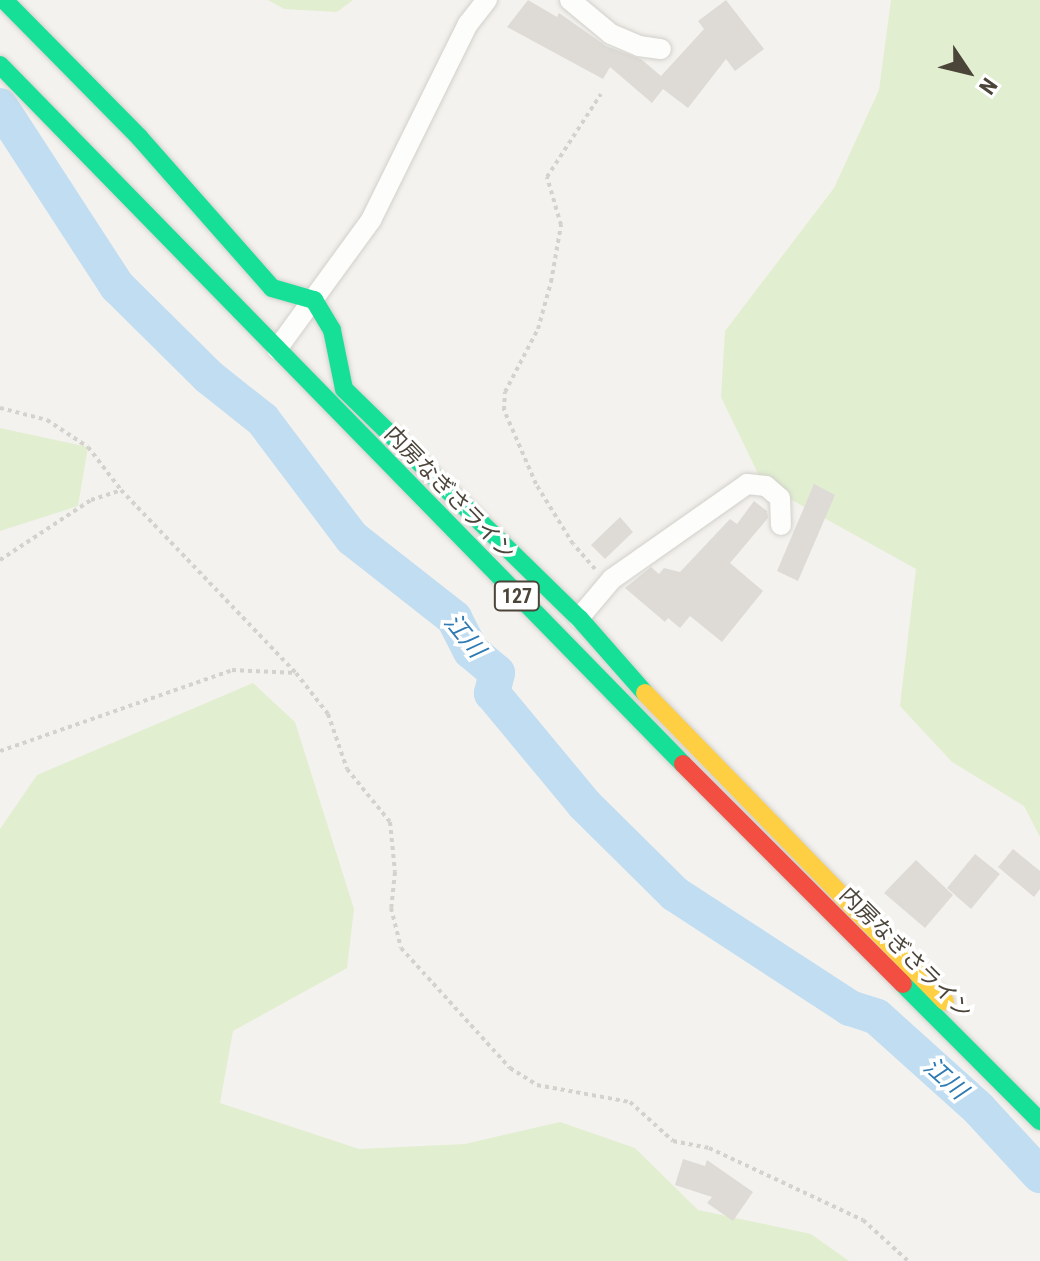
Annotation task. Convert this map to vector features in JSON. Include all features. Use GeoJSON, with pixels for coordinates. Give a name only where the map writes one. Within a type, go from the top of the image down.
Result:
{"type":"FeatureCollection","features":[{"type":"Feature","properties":{"kind":"main road"},"geometry":{"type":"LineString","coordinates":[[4,0],[139,137],[272,288],[314,300],[332,330],[344,389],[579,618],[654,703],[1040,1099]]}},
{"type":"Feature","properties":{"kind":"main road","name":"内房なぎさライン"},"geometry":{"type":"LineString","coordinates":[[0,65],[562,643],[1040,1121]]}},
{"type":"Feature","properties":{"kind":"street"},"geometry":{"type":"LineString","coordinates":[[277,349],[371,220],[468,24],[487,0]]}},
{"type":"Feature","properties":{"kind":"street"},"geometry":{"type":"LineString","coordinates":[[570,0],[611,34],[639,46],[661,49]]}},
{"type":"Feature","properties":{"kind":"street"},"geometry":{"type":"LineString","coordinates":[[579,618],[608,583],[747,484],[766,486],[780,498],[781,525]]}},
{"type":"Feature","properties":{"kind":"path"},"geometry":{"type":"LineString","coordinates":[[601,94],[547,177],[561,225],[551,282],[538,329],[505,392],[504,410],[536,484],[573,544],[608,583]]}},
{"type":"Feature","properties":{"kind":"path"},"geometry":{"type":"LineString","coordinates":[[0,408],[47,420],[88,447],[121,490],[296,673],[328,714],[347,769],[390,822],[395,872],[391,908],[401,948],[510,1068],[537,1085],[630,1102],[673,1141],[709,1148],[863,1220],[908,1261]]}},
{"type":"Feature","properties":{"kind":"path"},"geometry":{"type":"LineString","coordinates":[[0,560],[91,500],[121,490]]}},
{"type":"Feature","properties":{"kind":"path"},"geometry":{"type":"LineString","coordinates":[[0,751],[232,670],[296,673]]}},
{"type":"Feature","properties":{"kind":"green space"},"geometry":{"type":"Polygon","coordinates":[[[268,0],[353,0],[337,12],[284,9],[268,0]]]}},
{"type":"Feature","properties":{"kind":"green space"},"geometry":{"type":"Polygon","coordinates":[[[891,0],[1040,0],[1040,837],[1024,806],[952,762],[900,706],[916,569],[763,484],[721,397],[725,331],[834,188],[879,90],[891,0]]]}},
{"type":"Feature","properties":{"kind":"green space"},"geometry":{"type":"Polygon","coordinates":[[[0,428],[88,447],[78,506],[0,531],[0,428]]]}},
{"type":"Feature","properties":{"kind":"green space"},"geometry":{"type":"Polygon","coordinates":[[[253,683],[295,722],[354,909],[347,968],[233,1031],[220,1103],[359,1149],[465,1144],[560,1122],[635,1148],[698,1210],[811,1234],[849,1261],[0,1261],[0,829],[37,775],[253,683]]]}},
{"type":"Feature","properties":{"kind":"building"},"geometry":{"type":"Polygon","coordinates":[[[528,0],[557,17],[559,13],[606,46],[641,59],[661,76],[704,29],[698,21],[726,0],[764,49],[735,71],[726,59],[688,108],[663,89],[652,103],[610,67],[603,79],[507,27],[528,0]]]}},
{"type":"Feature","properties":{"kind":"building"},"geometry":{"type":"Polygon","coordinates":[[[814,484],[835,495],[798,581],[777,571],[814,484]]]}},
{"type":"Feature","properties":{"kind":"building"},"geometry":{"type":"Polygon","coordinates":[[[754,501],[767,511],[768,518],[730,563],[763,591],[722,642],[690,616],[680,628],[668,618],[665,622],[625,588],[651,567],[659,574],[664,568],[680,572],[730,519],[737,524],[754,501]]]}},
{"type":"Feature","properties":{"kind":"building"},"geometry":{"type":"Polygon","coordinates":[[[620,517],[633,532],[605,559],[591,545],[620,517]]]}},
{"type":"Feature","properties":{"kind":"building"},"geometry":{"type":"Polygon","coordinates":[[[1013,849],[1040,871],[1040,889],[1034,897],[998,867],[1013,849]]]}},
{"type":"Feature","properties":{"kind":"building"},"geometry":{"type":"Polygon","coordinates":[[[975,854],[1000,874],[971,909],[947,888],[975,854]]]}},
{"type":"Feature","properties":{"kind":"building"},"geometry":{"type":"Polygon","coordinates":[[[916,860],[953,895],[925,928],[884,893],[916,860]]]}},
{"type":"Feature","properties":{"kind":"building"},"geometry":{"type":"Polygon","coordinates":[[[683,1159],[705,1166],[707,1160],[753,1192],[733,1221],[707,1203],[712,1197],[675,1185],[683,1159]]]}},
{"type":"Feature","properties":{"kind":"waterway","name":"江川"},"geometry":{"type":"LineString","coordinates":[[0,106],[117,286],[209,377],[263,420],[352,538],[454,618],[471,651],[497,673],[492,693],[584,804],[675,894],[850,1008],[877,1017],[979,1109],[1040,1175]]}},
{"type":"Feature","properties":{"kind":"traffic: fast"},"geometry":{"type":"LineString","coordinates":[[4,0],[139,137],[272,288],[314,300],[332,330],[344,389],[579,618],[645,693]]}},
{"type":"Feature","properties":{"kind":"traffic: fast"},"geometry":{"type":"LineString","coordinates":[[0,65],[683,764]]}},
{"type":"Feature","properties":{"kind":"traffic: fast"},"geometry":{"type":"LineString","coordinates":[[903,984],[1040,1121]]}},
{"type":"Feature","properties":{"kind":"traffic: slow"},"geometry":{"type":"LineString","coordinates":[[645,693],[945,1001]]}},
{"type":"Feature","properties":{"kind":"traffic: jam"},"geometry":{"type":"LineString","coordinates":[[683,764],[903,984]]}}]}
